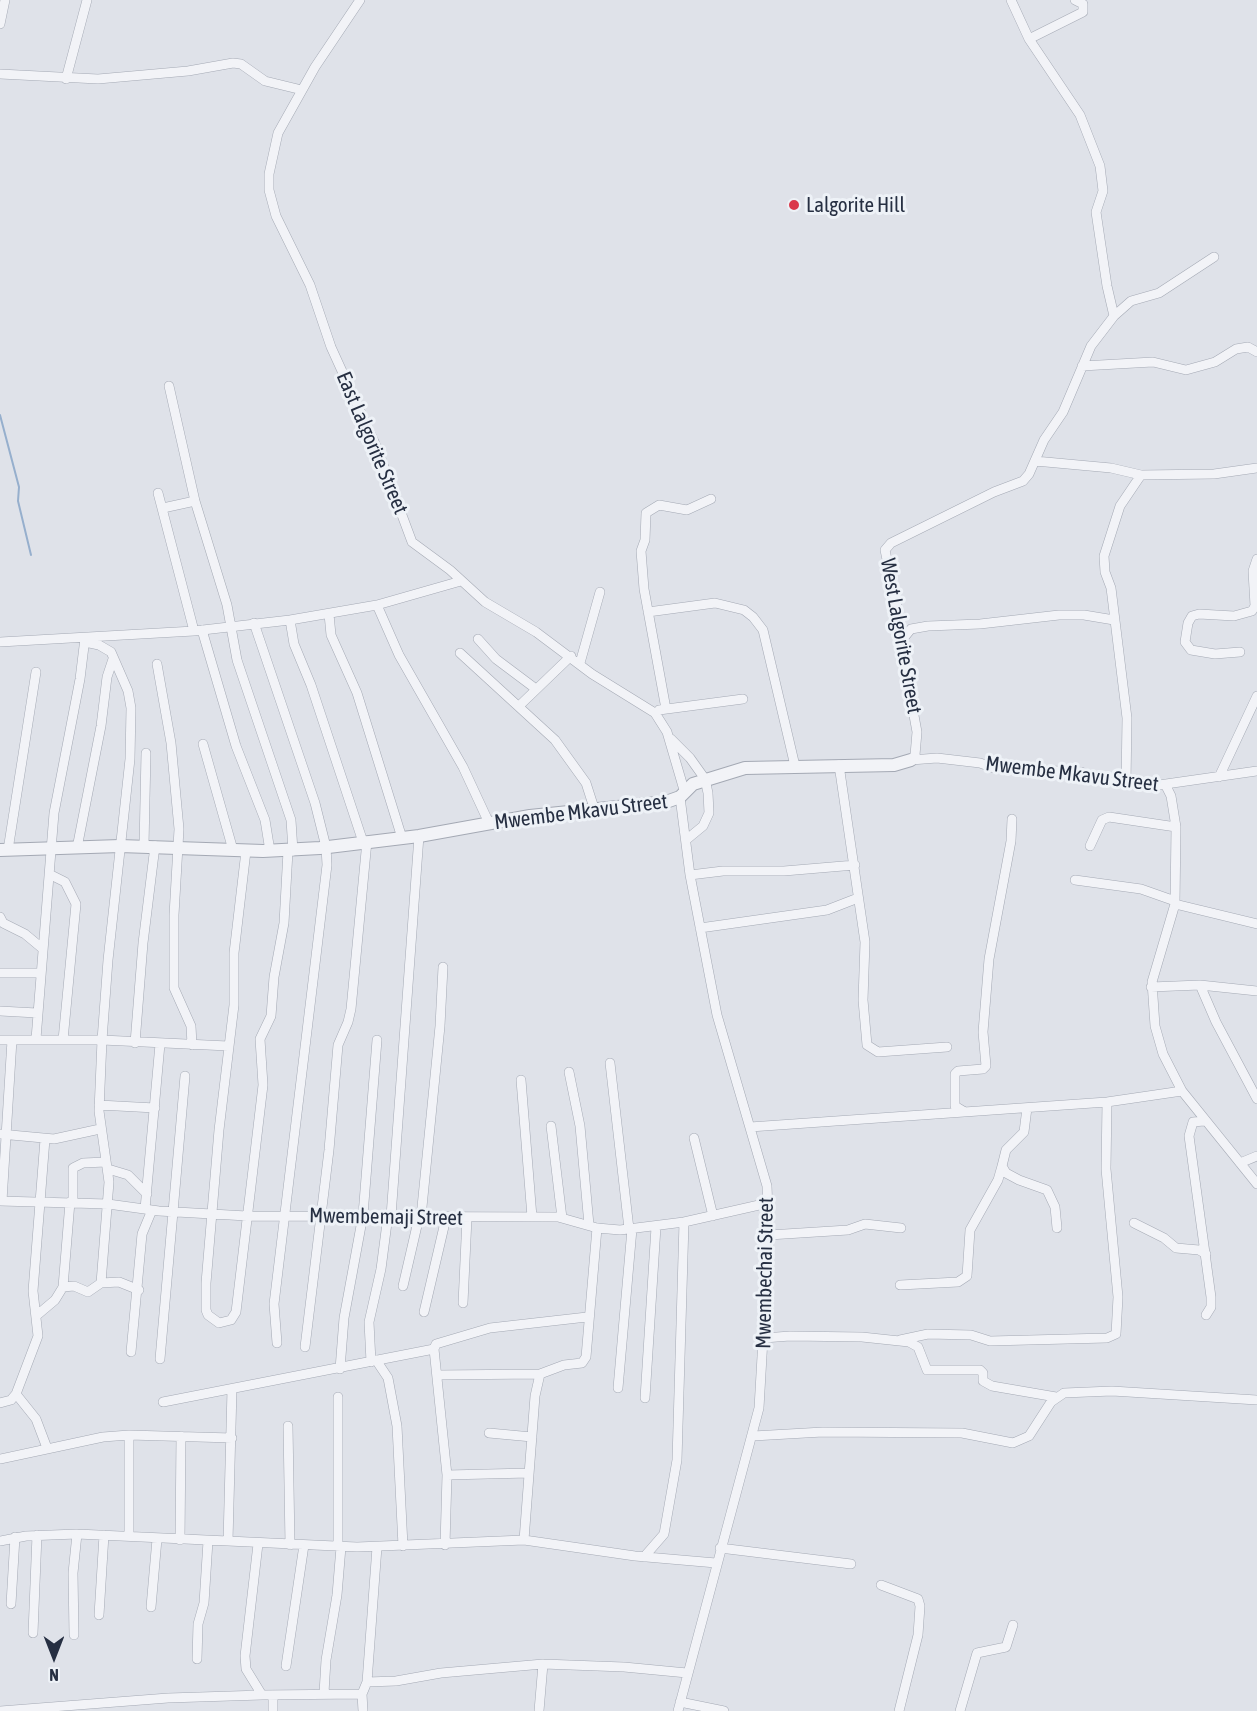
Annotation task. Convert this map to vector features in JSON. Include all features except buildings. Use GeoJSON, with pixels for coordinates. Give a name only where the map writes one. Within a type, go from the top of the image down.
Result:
{"type":"FeatureCollection","features":[{"type":"Feature","properties":{"kind":"street"},"geometry":{"type":"LineString","coordinates":[[0,24],[5,0]]}},
{"type":"Feature","properties":{"kind":"street"},"geometry":{"type":"LineString","coordinates":[[66,79],[87,0]]}},
{"type":"Feature","properties":{"kind":"street","name":"East Lalgorite Street"},"geometry":{"type":"LineString","coordinates":[[360,0],[333,38],[278,133],[268,190],[276,216],[310,285],[331,347],[398,499],[409,537],[418,549],[450,570],[494,608],[571,656],[651,711],[660,720],[669,737],[682,794]]}},
{"type":"Feature","properties":{"kind":"street"},"geometry":{"type":"LineString","coordinates":[[1011,0],[1029,39],[1080,115],[1100,166],[1103,191],[1097,216],[1107,286],[1114,316]]}},
{"type":"Feature","properties":{"kind":"street"},"geometry":{"type":"LineString","coordinates":[[1029,39],[1083,12],[1083,4],[1076,0]]}},
{"type":"Feature","properties":{"kind":"street"},"geometry":{"type":"LineString","coordinates":[[0,74],[66,79],[188,71],[233,63],[241,64],[265,81],[302,90]]}},
{"type":"Feature","properties":{"kind":"street","name":"West Lalgorite Street"},"geometry":{"type":"LineString","coordinates":[[911,760],[916,749],[917,732],[902,640],[886,563],[887,546],[994,492],[1023,481],[1044,440],[1063,412],[1098,334],[1131,301],[1159,293],[1214,257]]}},
{"type":"Feature","properties":{"kind":"street"},"geometry":{"type":"LineString","coordinates":[[1082,366],[1140,362],[1186,370],[1215,362],[1236,349],[1248,347],[1257,352]]}},
{"type":"Feature","properties":{"kind":"street"},"geometry":{"type":"LineString","coordinates":[[169,386],[195,501],[220,578],[237,660],[291,820],[291,851],[284,923],[275,968],[271,1016],[260,1039],[263,1085],[236,1312],[231,1320],[219,1323],[208,1315],[206,1310],[212,1213],[234,1005],[239,850],[204,744]]}},
{"type":"Feature","properties":{"kind":"street"},"geometry":{"type":"LineString","coordinates":[[1035,461],[1111,468],[1141,475],[1214,474],[1257,468]]}},
{"type":"Feature","properties":{"kind":"street"},"geometry":{"type":"LineString","coordinates":[[1126,784],[1129,734],[1111,588],[1104,564],[1106,546],[1120,506],[1141,475]]}},
{"type":"Feature","properties":{"kind":"street"},"geometry":{"type":"LineString","coordinates":[[158,493],[198,630],[236,746],[265,820],[270,851]]}},
{"type":"Feature","properties":{"kind":"street"},"geometry":{"type":"LineString","coordinates":[[666,709],[648,612],[641,551],[645,540],[646,513],[659,505],[687,510],[711,499]]}},
{"type":"Feature","properties":{"kind":"street"},"geometry":{"type":"LineString","coordinates":[[163,507],[195,501]]}},
{"type":"Feature","properties":{"kind":"street"},"geometry":{"type":"LineString","coordinates":[[1240,652],[1215,654],[1191,650],[1185,642],[1188,623],[1192,616],[1199,614],[1234,616],[1252,611],[1254,606],[1253,572],[1257,559]]}},
{"type":"Feature","properties":{"kind":"street"},"geometry":{"type":"LineString","coordinates":[[0,642],[84,640],[290,620],[377,605],[461,581]]}},
{"type":"Feature","properties":{"kind":"street"},"geometry":{"type":"LineString","coordinates":[[580,663],[600,592]]}},
{"type":"Feature","properties":{"kind":"street"},"geometry":{"type":"LineString","coordinates":[[648,612],[715,603],[744,610],[753,617],[763,630],[795,766]]}},
{"type":"Feature","properties":{"kind":"street"},"geometry":{"type":"LineString","coordinates":[[377,605],[399,655],[463,767],[489,823]]}},
{"type":"Feature","properties":{"kind":"street"},"geometry":{"type":"LineString","coordinates":[[329,614],[331,635],[359,699],[402,838]]}},
{"type":"Feature","properties":{"kind":"street"},"geometry":{"type":"LineString","coordinates":[[902,640],[911,629],[928,626],[980,624],[1059,615],[1084,615],[1114,620]]}},
{"type":"Feature","properties":{"kind":"street"},"geometry":{"type":"LineString","coordinates":[[290,620],[294,644],[311,685],[365,842],[351,1009],[338,1045],[305,1347]]}},
{"type":"Feature","properties":{"kind":"street"},"geometry":{"type":"LineString","coordinates":[[254,623],[315,803],[326,848],[325,880],[274,1304],[277,1342]]}},
{"type":"Feature","properties":{"kind":"street"},"geometry":{"type":"LineString","coordinates":[[478,639],[496,659],[536,689]]}},
{"type":"Feature","properties":{"kind":"street"},"geometry":{"type":"LineString","coordinates":[[84,640],[107,648],[123,678],[131,708],[130,759],[102,1041],[99,1105],[100,1129],[107,1166],[108,1204],[101,1282]]}},
{"type":"Feature","properties":{"kind":"street"},"geometry":{"type":"LineString","coordinates":[[36,1039],[40,973],[51,875],[54,813],[80,679],[84,640]]}},
{"type":"Feature","properties":{"kind":"street"},"geometry":{"type":"LineString","coordinates":[[460,653],[519,706],[568,755],[586,783],[594,808]]}},
{"type":"Feature","properties":{"kind":"street"},"geometry":{"type":"LineString","coordinates":[[519,706],[571,656]]}},
{"type":"Feature","properties":{"kind":"street"},"geometry":{"type":"LineString","coordinates":[[77,848],[101,726],[106,677],[113,659]]}},
{"type":"Feature","properties":{"kind":"street"},"geometry":{"type":"LineString","coordinates":[[157,664],[174,769],[180,848],[174,915],[174,988],[191,1026],[192,1045]]}},
{"type":"Feature","properties":{"kind":"street"},"geometry":{"type":"LineString","coordinates":[[4,850],[36,672]]}},
{"type":"Feature","properties":{"kind":"street"},"geometry":{"type":"LineString","coordinates":[[1219,777],[1257,696]]}},
{"type":"Feature","properties":{"kind":"street"},"geometry":{"type":"LineString","coordinates":[[651,711],[743,699]]}},
{"type":"Feature","properties":{"kind":"street"},"geometry":{"type":"LineString","coordinates":[[669,737],[690,758],[705,779],[709,813],[704,826],[686,840]]}},
{"type":"Feature","properties":{"kind":"street"},"geometry":{"type":"LineString","coordinates":[[135,1043],[149,846],[146,753]]}},
{"type":"Feature","properties":{"kind":"street","name":"Mwembe Mkavu Street"},"geometry":{"type":"LineString","coordinates":[[4,850],[120,846],[270,851],[326,848],[594,808],[666,802],[705,779],[745,768],[894,765],[911,760],[937,758],[980,763],[993,768],[1081,772],[1126,784],[1166,786],[1257,771]]}},
{"type":"Feature","properties":{"kind":"street"},"geometry":{"type":"LineString","coordinates":[[839,765],[865,942],[863,1000],[867,1045],[878,1053],[947,1047]]}},
{"type":"Feature","properties":{"kind":"street"},"geometry":{"type":"LineString","coordinates":[[1166,786],[1171,796],[1176,827],[1175,903],[1152,987],[1153,1014],[1159,1041],[1182,1091],[1257,1184]]}},
{"type":"Feature","properties":{"kind":"street","name":"Mwembechai Street"},"geometry":{"type":"LineString","coordinates":[[679,1707],[720,1548],[753,1436],[761,1395],[769,1235],[767,1186],[717,1015],[690,875],[682,794]]}},
{"type":"Feature","properties":{"kind":"street"},"geometry":{"type":"LineString","coordinates":[[1090,846],[1102,820],[1109,817],[1176,827]]}},
{"type":"Feature","properties":{"kind":"street"},"geometry":{"type":"LineString","coordinates":[[965,1112],[955,1106],[954,1074],[958,1071],[986,1066],[983,1032],[989,960],[1011,841],[1012,819]]}},
{"type":"Feature","properties":{"kind":"street"},"geometry":{"type":"LineString","coordinates":[[403,1546],[397,1426],[388,1378],[374,1361],[369,1323],[381,1269],[389,1216],[418,836]]}},
{"type":"Feature","properties":{"kind":"street"},"geometry":{"type":"LineString","coordinates":[[690,875],[723,871],[784,871],[855,865]]}},
{"type":"Feature","properties":{"kind":"street"},"geometry":{"type":"LineString","coordinates":[[51,875],[65,882],[76,904],[63,1040]]}},
{"type":"Feature","properties":{"kind":"street"},"geometry":{"type":"LineString","coordinates":[[1075,880],[1141,889],[1175,903],[1257,924]]}},
{"type":"Feature","properties":{"kind":"street"},"geometry":{"type":"LineString","coordinates":[[700,928],[827,910],[858,898]]}},
{"type":"Feature","properties":{"kind":"street"},"geometry":{"type":"LineString","coordinates":[[0,917],[3,923],[25,934],[43,949]]}},
{"type":"Feature","properties":{"kind":"street"},"geometry":{"type":"LineString","coordinates":[[403,1286],[420,1217],[440,1026],[443,966]]}},
{"type":"Feature","properties":{"kind":"street"},"geometry":{"type":"LineString","coordinates":[[0,973],[40,973]]}},
{"type":"Feature","properties":{"kind":"street"},"geometry":{"type":"LineString","coordinates":[[1152,987],[1200,985],[1257,991]]}},
{"type":"Feature","properties":{"kind":"street"},"geometry":{"type":"LineString","coordinates":[[1200,985],[1216,1022],[1257,1099]]}},
{"type":"Feature","properties":{"kind":"street"},"geometry":{"type":"LineString","coordinates":[[0,1011],[37,1013]]}},
{"type":"Feature","properties":{"kind":"street"},"geometry":{"type":"LineString","coordinates":[[0,1040],[36,1039],[228,1046]]}},
{"type":"Feature","properties":{"kind":"street"},"geometry":{"type":"LineString","coordinates":[[1,1201],[12,1040]]}},
{"type":"Feature","properties":{"kind":"street"},"geometry":{"type":"LineString","coordinates":[[340,1369],[344,1318],[363,1215],[377,1040]]}},
{"type":"Feature","properties":{"kind":"street"},"geometry":{"type":"LineString","coordinates":[[131,1352],[139,1290],[142,1234],[148,1210],[147,1194],[160,1044]]}},
{"type":"Feature","properties":{"kind":"street"},"geometry":{"type":"LineString","coordinates":[[610,1063],[631,1229],[618,1388]]}},
{"type":"Feature","properties":{"kind":"street"},"geometry":{"type":"LineString","coordinates":[[437,1375],[540,1374],[564,1365],[578,1365],[585,1361],[593,1226],[580,1126],[569,1072]]}},
{"type":"Feature","properties":{"kind":"street"},"geometry":{"type":"LineString","coordinates":[[160,1359],[182,1131],[185,1076]]}},
{"type":"Feature","properties":{"kind":"street"},"geometry":{"type":"LineString","coordinates":[[521,1080],[532,1217]]}},
{"type":"Feature","properties":{"kind":"street"},"geometry":{"type":"LineString","coordinates":[[750,1127],[1107,1102],[1182,1091]]}},
{"type":"Feature","properties":{"kind":"street"},"geometry":{"type":"LineString","coordinates":[[900,1340],[928,1335],[971,1335],[990,1341],[1107,1338],[1116,1334],[1118,1297],[1106,1169],[1107,1102]]}},
{"type":"Feature","properties":{"kind":"street"},"geometry":{"type":"LineString","coordinates":[[99,1105],[154,1108]]}},
{"type":"Feature","properties":{"kind":"street"},"geometry":{"type":"LineString","coordinates":[[900,1286],[958,1282],[967,1276],[970,1230],[998,1180],[1006,1150],[1024,1132],[1027,1108]]}},
{"type":"Feature","properties":{"kind":"street"},"geometry":{"type":"LineString","coordinates":[[1204,1121],[1193,1122],[1189,1136],[1212,1304],[1206,1315]]}},
{"type":"Feature","properties":{"kind":"street"},"geometry":{"type":"LineString","coordinates":[[551,1126],[562,1218]]}},
{"type":"Feature","properties":{"kind":"street"},"geometry":{"type":"LineString","coordinates":[[4,1135],[45,1139],[63,1138],[77,1132],[100,1129]]}},
{"type":"Feature","properties":{"kind":"street"},"geometry":{"type":"LineString","coordinates":[[694,1138],[713,1216]]}},
{"type":"Feature","properties":{"kind":"street"},"geometry":{"type":"LineString","coordinates":[[0,1403],[11,1400],[16,1394],[38,1336],[33,1291],[45,1139]]}},
{"type":"Feature","properties":{"kind":"street"},"geometry":{"type":"LineString","coordinates":[[1240,1163],[1257,1156]]}},
{"type":"Feature","properties":{"kind":"street"},"geometry":{"type":"LineString","coordinates":[[36,1316],[55,1300],[63,1287],[72,1202],[73,1168],[83,1163],[107,1166],[128,1175],[147,1194]]}},
{"type":"Feature","properties":{"kind":"street"},"geometry":{"type":"LineString","coordinates":[[1002,1166],[1006,1173],[1018,1180],[1047,1190],[1055,1207],[1057,1228]]}},
{"type":"Feature","properties":{"kind":"street","name":"Mwembemaji Street"},"geometry":{"type":"LineString","coordinates":[[1,1201],[108,1204],[148,1210],[247,1216],[562,1218],[593,1226],[631,1229],[684,1222],[768,1203]]}},
{"type":"Feature","properties":{"kind":"street"},"geometry":{"type":"LineString","coordinates":[[424,1312],[446,1218]]}},
{"type":"Feature","properties":{"kind":"street"},"geometry":{"type":"LineString","coordinates":[[463,1303],[467,1218]]}},
{"type":"Feature","properties":{"kind":"street"},"geometry":{"type":"LineString","coordinates":[[644,1557],[664,1534],[677,1460],[684,1222]]}},
{"type":"Feature","properties":{"kind":"street"},"geometry":{"type":"LineString","coordinates":[[1134,1223],[1158,1234],[1176,1248],[1199,1250],[1206,1254]]}},
{"type":"Feature","properties":{"kind":"street"},"geometry":{"type":"LineString","coordinates":[[769,1235],[848,1230],[865,1224],[901,1228]]}},
{"type":"Feature","properties":{"kind":"street"},"geometry":{"type":"LineString","coordinates":[[645,1398],[656,1227]]}},
{"type":"Feature","properties":{"kind":"street"},"geometry":{"type":"LineString","coordinates":[[63,1287],[74,1286],[88,1292],[101,1282],[119,1282],[139,1290]]}},
{"type":"Feature","properties":{"kind":"street"},"geometry":{"type":"LineString","coordinates":[[163,1402],[434,1349],[440,1341],[470,1333],[587,1317]]}},
{"type":"Feature","properties":{"kind":"street"},"geometry":{"type":"LineString","coordinates":[[764,1338],[862,1337],[909,1341],[918,1347],[927,1370],[980,1370],[983,1372],[983,1381],[992,1386],[1056,1397],[1086,1391],[1257,1400]]}},
{"type":"Feature","properties":{"kind":"street"},"geometry":{"type":"LineString","coordinates":[[434,1349],[447,1475],[445,1545]]}},
{"type":"Feature","properties":{"kind":"street"},"geometry":{"type":"LineString","coordinates":[[524,1540],[535,1396],[540,1374]]}},
{"type":"Feature","properties":{"kind":"street"},"geometry":{"type":"LineString","coordinates":[[228,1541],[232,1389]]}},
{"type":"Feature","properties":{"kind":"street"},"geometry":{"type":"LineString","coordinates":[[16,1394],[36,1419],[47,1448]]}},
{"type":"Feature","properties":{"kind":"street"},"geometry":{"type":"LineString","coordinates":[[324,1693],[326,1660],[337,1595],[340,1546],[338,1397]]}},
{"type":"Feature","properties":{"kind":"street"},"geometry":{"type":"LineString","coordinates":[[753,1436],[824,1432],[962,1433],[1013,1443],[1029,1436],[1056,1397]]}},
{"type":"Feature","properties":{"kind":"street"},"geometry":{"type":"LineString","coordinates":[[288,1426],[290,1545]]}},
{"type":"Feature","properties":{"kind":"street"},"geometry":{"type":"LineString","coordinates":[[489,1433],[532,1437]]}},
{"type":"Feature","properties":{"kind":"street"},"geometry":{"type":"LineString","coordinates":[[0,1459],[47,1448],[129,1435],[232,1438]]}},
{"type":"Feature","properties":{"kind":"street"},"geometry":{"type":"LineString","coordinates":[[129,1435],[129,1536]]}},
{"type":"Feature","properties":{"kind":"street"},"geometry":{"type":"LineString","coordinates":[[180,1540],[181,1436]]}},
{"type":"Feature","properties":{"kind":"street"},"geometry":{"type":"LineString","coordinates":[[447,1475],[529,1473]]}},
{"type":"Feature","properties":{"kind":"street"},"geometry":{"type":"LineString","coordinates":[[0,1541],[15,1537],[77,1534],[258,1544],[377,1547],[524,1540],[644,1557],[716,1563]]}},
{"type":"Feature","properties":{"kind":"street"},"geometry":{"type":"LineString","coordinates":[[74,1635],[73,1573],[77,1534]]}},
{"type":"Feature","properties":{"kind":"street"},"geometry":{"type":"LineString","coordinates":[[33,1633],[38,1535]]}},
{"type":"Feature","properties":{"kind":"street"},"geometry":{"type":"LineString","coordinates":[[99,1615],[104,1535]]}},
{"type":"Feature","properties":{"kind":"street"},"geometry":{"type":"LineString","coordinates":[[11,1604],[15,1537]]}},
{"type":"Feature","properties":{"kind":"street"},"geometry":{"type":"LineString","coordinates":[[151,1607],[157,1539]]}},
{"type":"Feature","properties":{"kind":"street"},"geometry":{"type":"LineString","coordinates":[[197,1659],[198,1623],[204,1603],[208,1540]]}},
{"type":"Feature","properties":{"kind":"street"},"geometry":{"type":"LineString","coordinates":[[258,1544],[245,1656],[246,1669],[262,1695]]}},
{"type":"Feature","properties":{"kind":"street"},"geometry":{"type":"LineString","coordinates":[[286,1666],[304,1545]]}},
{"type":"Feature","properties":{"kind":"street"},"geometry":{"type":"LineString","coordinates":[[363,1711],[377,1547]]}},
{"type":"Feature","properties":{"kind":"street"},"geometry":{"type":"LineString","coordinates":[[720,1548],[851,1564]]}},
{"type":"Feature","properties":{"kind":"street"},"geometry":{"type":"LineString","coordinates":[[881,1585],[918,1599],[920,1606],[918,1635],[899,1711]]}},
{"type":"Feature","properties":{"kind":"street"},"geometry":{"type":"LineString","coordinates":[[960,1711],[976,1653],[1006,1647],[1013,1625]]}},
{"type":"Feature","properties":{"kind":"street"},"geometry":{"type":"LineString","coordinates":[[367,1682],[396,1681],[441,1673],[543,1664],[624,1667],[687,1673]]}},
{"type":"Feature","properties":{"kind":"street"},"geometry":{"type":"LineString","coordinates":[[539,1711],[543,1664]]}},
{"type":"Feature","properties":{"kind":"street"},"geometry":{"type":"LineString","coordinates":[[0,1711],[168,1698],[363,1694]]}},
{"type":"Feature","properties":{"kind":"street"},"geometry":{"type":"LineString","coordinates":[[273,1695],[273,1711]]}},
{"type":"Feature","properties":{"kind":"street"},"geometry":{"type":"LineString","coordinates":[[679,1707],[724,1711]]}},
{"type":"Feature","properties":{"kind":"waterway"},"geometry":{"type":"LineString","coordinates":[[0,415],[19,487],[18,501],[31,555]]}},
{"type":"Feature","properties":{"kind":"place","name":"Lalgorite Hill"},"geometry":{"type":"Point","coordinates":[794,205]}}]}
